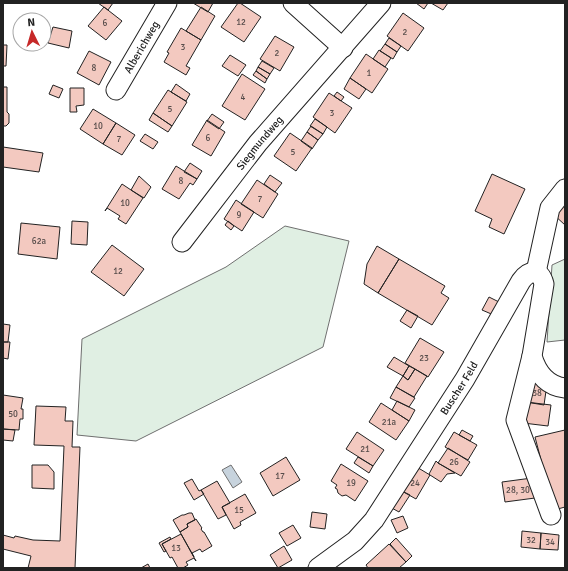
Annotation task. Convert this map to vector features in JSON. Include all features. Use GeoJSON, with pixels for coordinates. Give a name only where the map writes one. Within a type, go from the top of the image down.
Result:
{"type":"FeatureCollection","features":[{"type":"Feature","properties":{"kind":"street","name":"Alberichweg"},"geometry":{"type":"LineString","coordinates":[[116,90],[167,3]]}},
{"type":"Feature","properties":{"kind":"street"},"geometry":{"type":"LineString","coordinates":[[293,3],[343,48]]}},
{"type":"Feature","properties":{"kind":"street","name":"Siegmundweg"},"geometry":{"type":"LineString","coordinates":[[182,242],[258,143],[381,3]]}},
{"type":"Feature","properties":{"kind":"street"},"geometry":{"type":"LineString","coordinates":[[551,515],[516,420],[532,356],[544,284],[543,278],[536,272],[550,208],[565,189]]}},
{"type":"Feature","properties":{"kind":"street","name":"Buscher Feld"},"geometry":{"type":"LineString","coordinates":[[318,568],[355,540],[374,520],[465,378],[521,282],[525,276],[536,272]]}},
{"type":"Feature","properties":{"kind":"street"},"geometry":{"type":"LineString","coordinates":[[532,356],[534,366],[542,377],[556,387],[565,388]]}},
{"type":"Feature","properties":{"kind":"green space"},"geometry":{"type":"Polygon","coordinates":[[[285,226],[349,241],[323,347],[136,441],[77,435],[82,339],[226,267],[285,226]]]}},
{"type":"Feature","properties":{"kind":"green space"},"geometry":{"type":"Polygon","coordinates":[[[565,259],[565,340],[547,342],[552,265],[565,259]]]}},
{"type":"Feature","properties":{"kind":"shaded area"},"geometry":{"type":"Polygon","coordinates":[[[231,465],[242,482],[233,488],[222,470],[231,465]]]}},
{"type":"Feature","properties":{"kind":"building"},"geometry":{"type":"Polygon","coordinates":[[[98,3],[113,3],[108,10],[98,3]]]}},
{"type":"Feature","properties":{"kind":"building"},"geometry":{"type":"Polygon","coordinates":[[[193,3],[213,3],[208,12],[193,3]]]}},
{"type":"Feature","properties":{"kind":"building"},"geometry":{"type":"Polygon","coordinates":[[[238,3],[261,17],[244,42],[221,27],[238,3]]]}},
{"type":"Feature","properties":{"kind":"building"},"geometry":{"type":"Polygon","coordinates":[[[416,3],[428,3],[424,9],[416,3]]]}},
{"type":"Feature","properties":{"kind":"building"},"geometry":{"type":"Polygon","coordinates":[[[431,3],[448,3],[443,10],[431,3]]]}},
{"type":"Feature","properties":{"kind":"building"},"geometry":{"type":"Polygon","coordinates":[[[104,7],[122,21],[106,40],[88,26],[104,7]]]}},
{"type":"Feature","properties":{"kind":"building"},"geometry":{"type":"Polygon","coordinates":[[[201,7],[215,16],[201,40],[186,31],[201,7]]]}},
{"type":"Feature","properties":{"kind":"building"},"geometry":{"type":"Polygon","coordinates":[[[403,13],[424,28],[408,51],[387,36],[403,13]]]}},
{"type":"Feature","properties":{"kind":"building"},"geometry":{"type":"Polygon","coordinates":[[[53,27],[72,31],[69,48],[52,44],[53,27]]]}},
{"type":"Feature","properties":{"kind":"building"},"geometry":{"type":"Polygon","coordinates":[[[181,28],[201,40],[186,66],[190,68],[186,75],[164,62],[169,53],[167,52],[181,28]]]}},
{"type":"Feature","properties":{"kind":"building"},"geometry":{"type":"Polygon","coordinates":[[[275,36],[294,47],[280,71],[260,59],[275,36]]]}},
{"type":"Feature","properties":{"kind":"building"},"geometry":{"type":"Polygon","coordinates":[[[389,38],[401,46],[397,52],[385,44],[389,38]]]}},
{"type":"Feature","properties":{"kind":"building"},"geometry":{"type":"Polygon","coordinates":[[[385,44],[397,52],[393,59],[380,51],[385,44]]]}},
{"type":"Feature","properties":{"kind":"building"},"geometry":{"type":"Polygon","coordinates":[[[3,45],[7,45],[6,66],[3,66],[3,45]]]}},
{"type":"Feature","properties":{"kind":"building"},"geometry":{"type":"Polygon","coordinates":[[[379,50],[391,58],[385,67],[373,59],[379,50]]]}},
{"type":"Feature","properties":{"kind":"building"},"geometry":{"type":"Polygon","coordinates":[[[89,51],[111,62],[99,85],[77,73],[89,51]]]}},
{"type":"Feature","properties":{"kind":"building"},"geometry":{"type":"Polygon","coordinates":[[[366,54],[388,69],[372,93],[350,78],[366,54]]]}},
{"type":"Feature","properties":{"kind":"building"},"geometry":{"type":"Polygon","coordinates":[[[230,55],[246,65],[238,76],[222,66],[230,55]]]}},
{"type":"Feature","properties":{"kind":"building"},"geometry":{"type":"Polygon","coordinates":[[[262,61],[274,68],[270,74],[258,67],[262,61]]]}},
{"type":"Feature","properties":{"kind":"building"},"geometry":{"type":"Polygon","coordinates":[[[258,67],[270,74],[267,79],[256,71],[258,67]]]}},
{"type":"Feature","properties":{"kind":"building"},"geometry":{"type":"Polygon","coordinates":[[[256,71],[267,79],[265,83],[253,75],[256,71]]]}},
{"type":"Feature","properties":{"kind":"building"},"geometry":{"type":"Polygon","coordinates":[[[242,74],[265,89],[245,120],[222,106],[242,74]]]}},
{"type":"Feature","properties":{"kind":"building"},"geometry":{"type":"Polygon","coordinates":[[[350,78],[366,89],[359,99],[344,89],[350,78]]]}},
{"type":"Feature","properties":{"kind":"building"},"geometry":{"type":"Polygon","coordinates":[[[176,84],[190,94],[186,101],[171,92],[176,84]]]}},
{"type":"Feature","properties":{"kind":"building"},"geometry":{"type":"Polygon","coordinates":[[[53,85],[63,89],[59,98],[49,94],[53,85]]]}},
{"type":"Feature","properties":{"kind":"building"},"geometry":{"type":"Polygon","coordinates":[[[3,87],[7,87],[7,112],[9,114],[9,123],[6,126],[3,126],[3,87]]]}},
{"type":"Feature","properties":{"kind":"building"},"geometry":{"type":"Polygon","coordinates":[[[70,88],[84,88],[84,105],[76,106],[77,112],[70,112],[70,88]]]}},
{"type":"Feature","properties":{"kind":"building"},"geometry":{"type":"Polygon","coordinates":[[[168,90],[187,102],[172,126],[153,113],[168,90]]]}},
{"type":"Feature","properties":{"kind":"building"},"geometry":{"type":"Polygon","coordinates":[[[337,92],[344,97],[341,101],[334,96],[337,92]]]}},
{"type":"Feature","properties":{"kind":"building"},"geometry":{"type":"Polygon","coordinates":[[[329,93],[352,108],[335,133],[313,117],[329,93]]]}},
{"type":"Feature","properties":{"kind":"building"},"geometry":{"type":"Polygon","coordinates":[[[93,109],[116,123],[103,144],[80,129],[93,109]]]}},
{"type":"Feature","properties":{"kind":"building"},"geometry":{"type":"Polygon","coordinates":[[[153,113],[172,126],[168,132],[149,120],[153,113]]]}},
{"type":"Feature","properties":{"kind":"building"},"geometry":{"type":"Polygon","coordinates":[[[212,114],[224,122],[219,129],[207,121],[212,114]]]}},
{"type":"Feature","properties":{"kind":"building"},"geometry":{"type":"Polygon","coordinates":[[[315,119],[327,127],[323,134],[310,126],[315,119]]]}},
{"type":"Feature","properties":{"kind":"building"},"geometry":{"type":"Polygon","coordinates":[[[207,120],[225,132],[211,156],[192,145],[207,120]]]}},
{"type":"Feature","properties":{"kind":"building"},"geometry":{"type":"Polygon","coordinates":[[[116,123],[135,135],[122,155],[103,144],[116,123]]]}},
{"type":"Feature","properties":{"kind":"building"},"geometry":{"type":"Polygon","coordinates":[[[311,126],[323,134],[318,140],[307,132],[311,126]]]}},
{"type":"Feature","properties":{"kind":"building"},"geometry":{"type":"Polygon","coordinates":[[[307,132],[318,140],[312,149],[301,141],[307,132]]]}},
{"type":"Feature","properties":{"kind":"building"},"geometry":{"type":"Polygon","coordinates":[[[290,133],[312,148],[296,171],[274,156],[290,133]]]}},
{"type":"Feature","properties":{"kind":"building"},"geometry":{"type":"Polygon","coordinates":[[[145,134],[158,142],[153,149],[140,141],[145,134]]]}},
{"type":"Feature","properties":{"kind":"building"},"geometry":{"type":"Polygon","coordinates":[[[3,147],[43,153],[39,172],[3,167],[3,147]]]}},
{"type":"Feature","properties":{"kind":"building"},"geometry":{"type":"Polygon","coordinates":[[[190,163],[202,171],[197,179],[184,172],[190,163]]]}},
{"type":"Feature","properties":{"kind":"building"},"geometry":{"type":"Polygon","coordinates":[[[176,166],[197,179],[193,185],[190,183],[179,199],[162,189],[176,166]]]}},
{"type":"Feature","properties":{"kind":"building"},"geometry":{"type":"Polygon","coordinates":[[[492,174],[525,189],[504,234],[489,227],[492,219],[475,211],[492,174]]]}},
{"type":"Feature","properties":{"kind":"building"},"geometry":{"type":"Polygon","coordinates":[[[270,175],[282,183],[275,192],[264,184],[270,175]]]}},
{"type":"Feature","properties":{"kind":"building"},"geometry":{"type":"Polygon","coordinates":[[[139,176],[151,187],[144,198],[131,190],[139,176]]]}},
{"type":"Feature","properties":{"kind":"building"},"geometry":{"type":"Polygon","coordinates":[[[257,180],[278,194],[263,218],[241,204],[257,180]]]}},
{"type":"Feature","properties":{"kind":"building"},"geometry":{"type":"Polygon","coordinates":[[[122,184],[143,198],[126,224],[118,219],[120,216],[107,208],[105,211],[122,184]]]}},
{"type":"Feature","properties":{"kind":"building"},"geometry":{"type":"Polygon","coordinates":[[[236,200],[254,212],[242,231],[224,219],[236,200]]]}},
{"type":"Feature","properties":{"kind":"building"},"geometry":{"type":"Polygon","coordinates":[[[565,201],[565,225],[553,214],[565,201]]]}},
{"type":"Feature","properties":{"kind":"building"},"geometry":{"type":"Polygon","coordinates":[[[72,221],[88,222],[87,245],[71,244],[72,221]]]}},
{"type":"Feature","properties":{"kind":"building"},"geometry":{"type":"Polygon","coordinates":[[[228,221],[234,226],[231,230],[225,225],[228,221]]]}},
{"type":"Feature","properties":{"kind":"building"},"geometry":{"type":"Polygon","coordinates":[[[21,223],[60,227],[57,259],[18,254],[21,223]]]}},
{"type":"Feature","properties":{"kind":"building"},"geometry":{"type":"Polygon","coordinates":[[[112,245],[144,269],[124,296],[91,272],[112,245]]]}},
{"type":"Feature","properties":{"kind":"building"},"geometry":{"type":"Polygon","coordinates":[[[377,246],[399,259],[378,293],[364,284],[367,264],[377,246]]]}},
{"type":"Feature","properties":{"kind":"building"},"geometry":{"type":"Polygon","coordinates":[[[399,259],[445,286],[441,293],[449,298],[432,325],[378,293],[399,259]]]}},
{"type":"Feature","properties":{"kind":"building"},"geometry":{"type":"Polygon","coordinates":[[[489,297],[503,304],[496,316],[482,310],[489,297]]]}},
{"type":"Feature","properties":{"kind":"building"},"geometry":{"type":"Polygon","coordinates":[[[407,310],[418,316],[411,328],[400,321],[407,310]]]}},
{"type":"Feature","properties":{"kind":"building"},"geometry":{"type":"Polygon","coordinates":[[[3,324],[10,325],[8,342],[3,342],[3,324]]]}},
{"type":"Feature","properties":{"kind":"building"},"geometry":{"type":"Polygon","coordinates":[[[420,338],[444,352],[428,377],[405,363],[420,338]]]}},
{"type":"Feature","properties":{"kind":"building"},"geometry":{"type":"Polygon","coordinates":[[[3,342],[10,342],[8,359],[3,358],[3,342]]]}},
{"type":"Feature","properties":{"kind":"building"},"geometry":{"type":"Polygon","coordinates":[[[394,357],[409,366],[403,376],[387,367],[394,357]]]}},
{"type":"Feature","properties":{"kind":"building"},"geometry":{"type":"Polygon","coordinates":[[[409,366],[415,369],[408,380],[403,376],[409,366]]]}},
{"type":"Feature","properties":{"kind":"building"},"geometry":{"type":"Polygon","coordinates":[[[415,369],[427,376],[414,397],[396,387],[403,376],[408,380],[415,369]]]}},
{"type":"Feature","properties":{"kind":"building"},"geometry":{"type":"Polygon","coordinates":[[[529,382],[547,384],[544,405],[526,402],[529,382]]]}},
{"type":"Feature","properties":{"kind":"building"},"geometry":{"type":"Polygon","coordinates":[[[396,387],[415,398],[409,407],[390,398],[396,387]]]}},
{"type":"Feature","properties":{"kind":"building"},"geometry":{"type":"Polygon","coordinates":[[[3,395],[23,398],[21,409],[23,409],[23,419],[20,419],[19,430],[3,429],[3,395]]]}},
{"type":"Feature","properties":{"kind":"building"},"geometry":{"type":"Polygon","coordinates":[[[397,401],[415,410],[409,421],[392,410],[397,401]]]}},
{"type":"Feature","properties":{"kind":"building"},"geometry":{"type":"Polygon","coordinates":[[[526,402],[551,405],[548,426],[523,423],[526,402]]]}},
{"type":"Feature","properties":{"kind":"building"},"geometry":{"type":"Polygon","coordinates":[[[381,403],[409,421],[396,440],[369,422],[381,403]]]}},
{"type":"Feature","properties":{"kind":"building"},"geometry":{"type":"Polygon","coordinates":[[[36,406],[66,407],[65,421],[73,421],[72,447],[80,447],[75,568],[28,568],[31,556],[3,549],[3,535],[33,540],[60,541],[64,446],[34,445],[36,406]]]}},
{"type":"Feature","properties":{"kind":"building"},"geometry":{"type":"Polygon","coordinates":[[[3,429],[15,430],[13,441],[3,440],[3,429]]]}},
{"type":"Feature","properties":{"kind":"building"},"geometry":{"type":"Polygon","coordinates":[[[462,430],[473,436],[470,441],[459,435],[462,430]]]}},
{"type":"Feature","properties":{"kind":"building"},"geometry":{"type":"Polygon","coordinates":[[[565,430],[565,507],[554,510],[535,437],[565,430]]]}},
{"type":"Feature","properties":{"kind":"building"},"geometry":{"type":"Polygon","coordinates":[[[357,432],[384,450],[373,466],[346,449],[357,432]]]}},
{"type":"Feature","properties":{"kind":"building"},"geometry":{"type":"Polygon","coordinates":[[[454,432],[477,445],[468,460],[445,447],[454,432]]]}},
{"type":"Feature","properties":{"kind":"building"},"geometry":{"type":"Polygon","coordinates":[[[448,448],[470,462],[461,476],[438,463],[448,448]]]}},
{"type":"Feature","properties":{"kind":"building"},"geometry":{"type":"Polygon","coordinates":[[[286,457],[300,480],[273,496],[260,473],[286,457]]]}},
{"type":"Feature","properties":{"kind":"building"},"geometry":{"type":"Polygon","coordinates":[[[358,457],[373,466],[369,473],[354,463],[358,457]]]}},
{"type":"Feature","properties":{"kind":"building"},"geometry":{"type":"Polygon","coordinates":[[[436,461],[455,473],[447,474],[441,482],[429,474],[436,461]]]}},
{"type":"Feature","properties":{"kind":"building"},"geometry":{"type":"Polygon","coordinates":[[[341,464],[368,481],[355,501],[346,495],[342,496],[338,493],[337,489],[335,488],[337,485],[331,481],[341,464]]]}},
{"type":"Feature","properties":{"kind":"building"},"geometry":{"type":"Polygon","coordinates":[[[32,465],[48,465],[54,472],[54,489],[32,488],[32,465]]]}},
{"type":"Feature","properties":{"kind":"building"},"geometry":{"type":"Polygon","coordinates":[[[415,466],[430,475],[416,499],[400,490],[415,466]]]}},
{"type":"Feature","properties":{"kind":"building"},"geometry":{"type":"Polygon","coordinates":[[[532,478],[535,498],[505,502],[502,482],[532,478]]]}},
{"type":"Feature","properties":{"kind":"building"},"geometry":{"type":"Polygon","coordinates":[[[192,479],[199,491],[201,490],[204,494],[194,500],[184,483],[192,479]]]}},
{"type":"Feature","properties":{"kind":"building"},"geometry":{"type":"Polygon","coordinates":[[[217,481],[230,503],[222,507],[226,515],[218,519],[201,490],[217,481]]]}},
{"type":"Feature","properties":{"kind":"building"},"geometry":{"type":"Polygon","coordinates":[[[400,490],[410,495],[399,512],[390,507],[400,490]]]}},
{"type":"Feature","properties":{"kind":"building"},"geometry":{"type":"Polygon","coordinates":[[[245,494],[256,513],[240,522],[241,525],[234,529],[222,507],[245,494]]]}},
{"type":"Feature","properties":{"kind":"building"},"geometry":{"type":"Polygon","coordinates":[[[312,512],[327,514],[325,529],[310,527],[312,512]]]}},
{"type":"Feature","properties":{"kind":"building"},"geometry":{"type":"Polygon","coordinates":[[[192,513],[195,520],[187,524],[188,527],[180,532],[173,520],[192,513]]]}},
{"type":"Feature","properties":{"kind":"building"},"geometry":{"type":"Polygon","coordinates":[[[403,516],[408,528],[397,533],[391,520],[403,516]]]}},
{"type":"Feature","properties":{"kind":"building"},"geometry":{"type":"Polygon","coordinates":[[[196,519],[212,546],[202,552],[200,549],[192,553],[194,557],[180,532],[188,527],[187,524],[196,519]]]}},
{"type":"Feature","properties":{"kind":"building"},"geometry":{"type":"Polygon","coordinates":[[[293,525],[301,538],[287,546],[279,533],[293,525]]]}},
{"type":"Feature","properties":{"kind":"building"},"geometry":{"type":"Polygon","coordinates":[[[522,531],[541,533],[540,549],[521,547],[522,531]]]}},
{"type":"Feature","properties":{"kind":"building"},"geometry":{"type":"Polygon","coordinates":[[[541,533],[559,535],[558,550],[540,549],[541,533]]]}},
{"type":"Feature","properties":{"kind":"building"},"geometry":{"type":"Polygon","coordinates":[[[181,534],[196,561],[194,558],[186,562],[188,565],[183,568],[178,568],[162,544],[181,534]]]}},
{"type":"Feature","properties":{"kind":"building"},"geometry":{"type":"Polygon","coordinates":[[[170,537],[171,539],[162,544],[166,551],[164,552],[159,543],[170,537]]]}},
{"type":"Feature","properties":{"kind":"building"},"geometry":{"type":"Polygon","coordinates":[[[396,538],[412,556],[406,562],[390,544],[396,538]]]}},
{"type":"Feature","properties":{"kind":"building"},"geometry":{"type":"Polygon","coordinates":[[[389,544],[406,562],[399,568],[368,568],[366,565],[389,544]]]}},
{"type":"Feature","properties":{"kind":"building"},"geometry":{"type":"Polygon","coordinates":[[[284,546],[292,560],[278,568],[270,555],[284,546]]]}},
{"type":"Feature","properties":{"kind":"building"},"geometry":{"type":"Polygon","coordinates":[[[148,564],[150,568],[141,568],[148,564]]]}}]}
